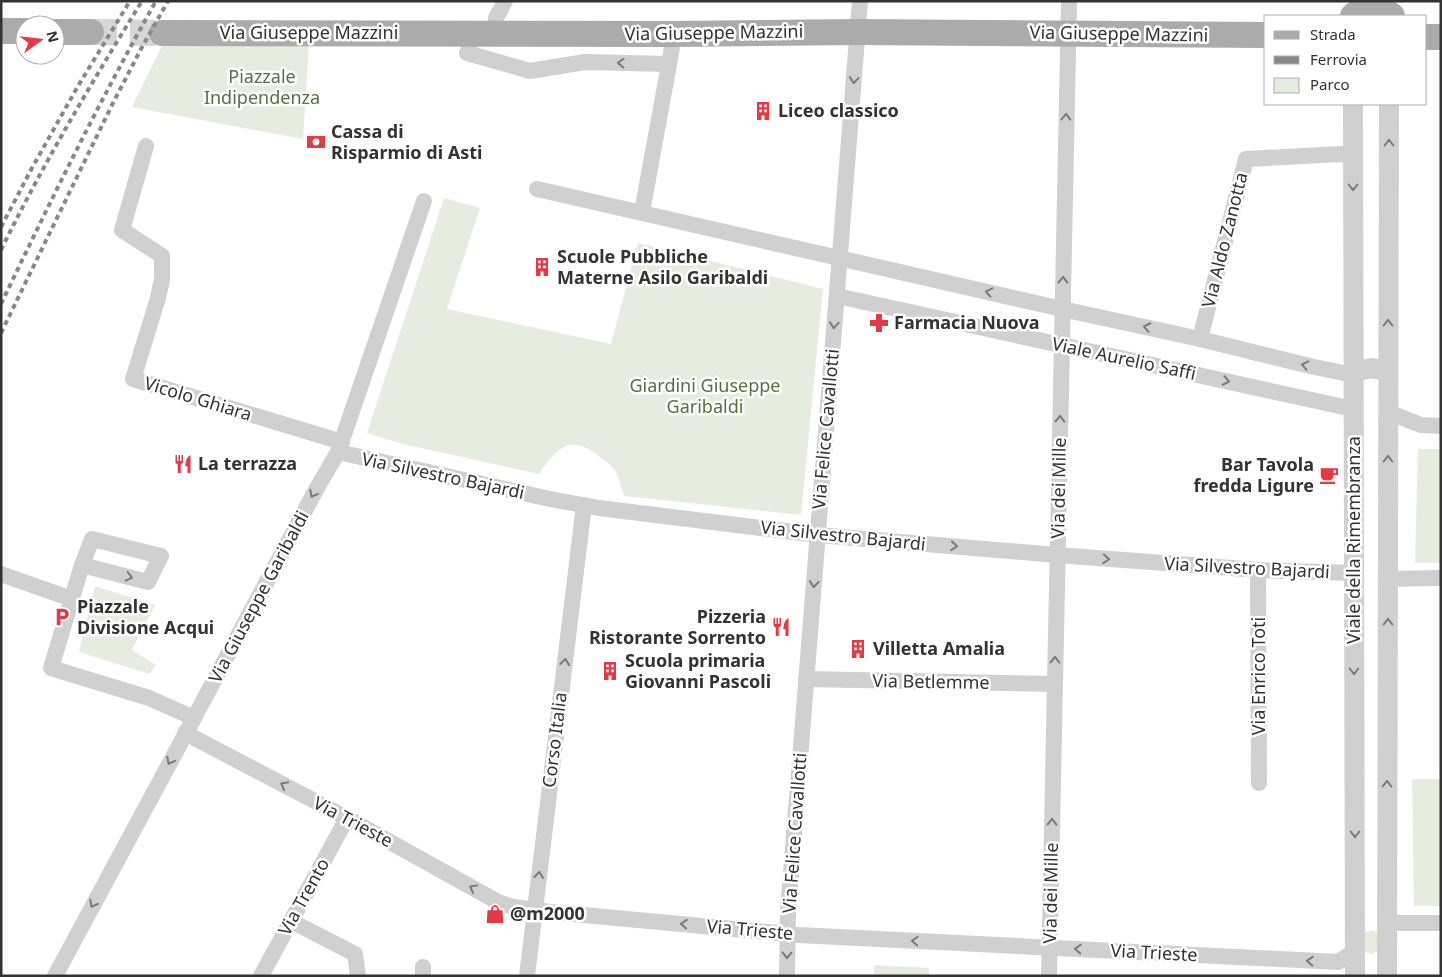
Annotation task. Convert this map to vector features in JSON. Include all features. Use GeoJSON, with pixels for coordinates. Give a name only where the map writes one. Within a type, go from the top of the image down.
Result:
{"type":"FeatureCollection","features":[{"type":"Feature","properties":{"kind":"main road"},"geometry":{"type":"LineString","coordinates":[[1353,15],[1372,8],[1389,10]]}},
{"type":"Feature","properties":{"kind":"main road"},"geometry":{"type":"LineString","coordinates":[[1,31],[15,31]]}},
{"type":"Feature","properties":{"kind":"main road"},"geometry":{"type":"LineString","coordinates":[[65,32],[91,32]]}},
{"type":"Feature","properties":{"kind":"main road","name":"Via Giuseppe Mazzini"},"geometry":{"type":"LineString","coordinates":[[162,33],[479,40],[671,34],[858,32],[1264,35]]}},
{"type":"Feature","properties":{"kind":"main road"},"geometry":{"type":"LineString","coordinates":[[1427,37],[1441,37]]}},
{"type":"Feature","properties":{"kind":"street"},"geometry":{"type":"LineString","coordinates":[[505,1],[496,18],[479,40],[530,71],[585,62],[671,56],[642,212]]}},
{"type":"Feature","properties":{"kind":"street","name":"Via Felice Cavallotti"},"geometry":{"type":"LineString","coordinates":[[787,976],[788,934],[806,680],[860,1]]}},
{"type":"Feature","properties":{"kind":"street","name":"Via dei Mille"},"geometry":{"type":"LineString","coordinates":[[1049,976],[1069,1]]}},
{"type":"Feature","properties":{"kind":"street"},"geometry":{"type":"LineString","coordinates":[[1350,1],[1351,15]]}},
{"type":"Feature","properties":{"kind":"street","name":"Viale della Rimembranza"},"geometry":{"type":"LineString","coordinates":[[1353,105],[1355,962]]}},
{"type":"Feature","properties":{"kind":"street","name":"Viale della Rimembranza"},"geometry":{"type":"LineString","coordinates":[[1387,970],[1389,105]]}},
{"type":"Feature","properties":{"kind":"street","name":"Vicolo Ghiara"},"geometry":{"type":"LineString","coordinates":[[146,146],[122,230],[162,256],[162,279],[133,379],[340,447]]}},
{"type":"Feature","properties":{"kind":"street","name":"Via Aldo Zanotta"},"geometry":{"type":"LineString","coordinates":[[1200,339],[1246,159],[1341,154],[1353,156]]}},
{"type":"Feature","properties":{"kind":"street","name":"Viale Aurelio Saffi"},"geometry":{"type":"LineString","coordinates":[[537,189],[1200,339],[1310,366],[1353,374]]}},
{"type":"Feature","properties":{"kind":"street","name":"Via Giuseppe Garibaldi"},"geometry":{"type":"LineString","coordinates":[[55,976],[340,447],[424,201]]}},
{"type":"Feature","properties":{"kind":"street","name":"Viale Aurelio Saffi"},"geometry":{"type":"LineString","coordinates":[[837,296],[1353,411]]}},
{"type":"Feature","properties":{"kind":"street"},"geometry":{"type":"LineString","coordinates":[[1353,374],[1372,368],[1388,372]]}},
{"type":"Feature","properties":{"kind":"street"},"geometry":{"type":"LineString","coordinates":[[1353,411],[1372,419],[1388,414],[1420,425],[1441,426]]}},
{"type":"Feature","properties":{"kind":"street","name":"Via Silvestro Bajardi"},"geometry":{"type":"LineString","coordinates":[[340,447],[433,474],[619,511],[818,535],[1258,570],[1354,573]]}},
{"type":"Feature","properties":{"kind":"street","name":"Corso Italia"},"geometry":{"type":"LineString","coordinates":[[527,976],[584,505]]}},
{"type":"Feature","properties":{"kind":"street"},"geometry":{"type":"LineString","coordinates":[[82,565],[50,668],[149,698],[194,718]]}},
{"type":"Feature","properties":{"kind":"street","name":"Via Enrico Toti"},"geometry":{"type":"LineString","coordinates":[[1258,570],[1259,783]]}},
{"type":"Feature","properties":{"kind":"street"},"geometry":{"type":"LineString","coordinates":[[1,574],[72,599]]}},
{"type":"Feature","properties":{"kind":"street"},"geometry":{"type":"LineString","coordinates":[[1388,579],[1441,578]]}},
{"type":"Feature","properties":{"kind":"street","name":"Via Betlemme"},"geometry":{"type":"LineString","coordinates":[[806,680],[1055,684]]}},
{"type":"Feature","properties":{"kind":"street","name":"Via Trieste"},"geometry":{"type":"LineString","coordinates":[[185,733],[347,818],[498,902],[513,907],[788,934],[1355,962]]}},
{"type":"Feature","properties":{"kind":"street","name":"Via Trento"},"geometry":{"type":"LineString","coordinates":[[261,976],[347,818]]}},
{"type":"Feature","properties":{"kind":"street"},"geometry":{"type":"LineString","coordinates":[[1355,927],[1359,921],[1366,917],[1377,916],[1386,922],[1441,923]]}},
{"type":"Feature","properties":{"kind":"street"},"geometry":{"type":"LineString","coordinates":[[291,921],[355,954],[358,976]]}},
{"type":"Feature","properties":{"kind":"street"},"geometry":{"type":"LineString","coordinates":[[1355,962],[1371,969],[1382,967],[1387,970]]}},
{"type":"Feature","properties":{"kind":"green space","name":"Piazzale Indipendenza"},"geometry":{"type":"Polygon","coordinates":[[[165,40],[309,45],[303,139],[132,107],[165,40]]]}},
{"type":"Feature","properties":{"kind":"green space","name":"Giardini Giuseppe Garibaldi"},"geometry":{"type":"Polygon","coordinates":[[[444,198],[480,208],[447,309],[611,344],[638,243],[823,289],[801,515],[625,496],[613,468],[579,445],[564,447],[557,452],[539,474],[403,444],[367,433],[444,198]]]}},
{"type":"Feature","properties":{"kind":"green space"},"geometry":{"type":"Polygon","coordinates":[[[1418,449],[1441,449],[1441,563],[1415,563],[1418,449]]]}},
{"type":"Feature","properties":{"kind":"green space"},"geometry":{"type":"Polygon","coordinates":[[[95,586],[155,605],[132,650],[156,665],[149,674],[79,652],[95,586]]]}},
{"type":"Feature","properties":{"kind":"green space"},"geometry":{"type":"Polygon","coordinates":[[[1412,779],[1441,779],[1441,906],[1414,906],[1412,779]]]}},
{"type":"Feature","properties":{"kind":"green space"},"geometry":{"type":"Polygon","coordinates":[[[1372,930],[1379,933],[1380,950],[1372,954],[1364,952],[1365,932],[1372,930]]]}},
{"type":"Feature","properties":{"kind":"green space"},"geometry":{"type":"Polygon","coordinates":[[[874,965],[929,968],[929,976],[874,976],[874,965]]]}},
{"type":"Feature","properties":{"kind":"tunnel"},"geometry":{"type":"LineString","coordinates":[[91,32],[162,33]]}},
{"type":"Feature","properties":{"kind":"railway"},"geometry":{"type":"LineString","coordinates":[[1,227],[78,86],[130,1]]}},
{"type":"Feature","properties":{"kind":"railway"},"geometry":{"type":"LineString","coordinates":[[1,250],[68,124],[142,1]]}},
{"type":"Feature","properties":{"kind":"railway"},"geometry":{"type":"LineString","coordinates":[[1,304],[76,151],[156,1]]}},
{"type":"Feature","properties":{"kind":"railway"},"geometry":{"type":"LineString","coordinates":[[1,333],[112,105],[168,1]]}},
{"type":"Feature","properties":{"kind":"place","name":"Liceo classico"},"geometry":{"type":"Point","coordinates":[763,111]}},
{"type":"Feature","properties":{"kind":"place","name":"Cassa di Risparmio di Asti"},"geometry":{"type":"Point","coordinates":[316,142]}},
{"type":"Feature","properties":{"kind":"place","name":"Scuole Pubbliche Materne Asilo Garibaldi"},"geometry":{"type":"Point","coordinates":[542,267]}},
{"type":"Feature","properties":{"kind":"place","name":"Farmacia Nuova"},"geometry":{"type":"Point","coordinates":[879,323]}},
{"type":"Feature","properties":{"kind":"place","name":"La terrazza"},"geometry":{"type":"Point","coordinates":[183,464]}},
{"type":"Feature","properties":{"kind":"place","name":"Bar Tavola fredda Ligure"},"geometry":{"type":"Point","coordinates":[1329,475]}},
{"type":"Feature","properties":{"kind":"place","name":"Piazzale Divisione Acqui"},"geometry":{"type":"Point","coordinates":[62,617]}},
{"type":"Feature","properties":{"kind":"place","name":"Pizzeria Ristorante Sorrento"},"geometry":{"type":"Point","coordinates":[781,627]}},
{"type":"Feature","properties":{"kind":"place","name":"Villetta Amalia"},"geometry":{"type":"Point","coordinates":[858,649]}},
{"type":"Feature","properties":{"kind":"place","name":"Scuola primaria Giovanni Pascoli"},"geometry":{"type":"Point","coordinates":[610,671]}},
{"type":"Feature","properties":{"kind":"place","name":"@m2000"},"geometry":{"type":"Point","coordinates":[495,914]}}]}
